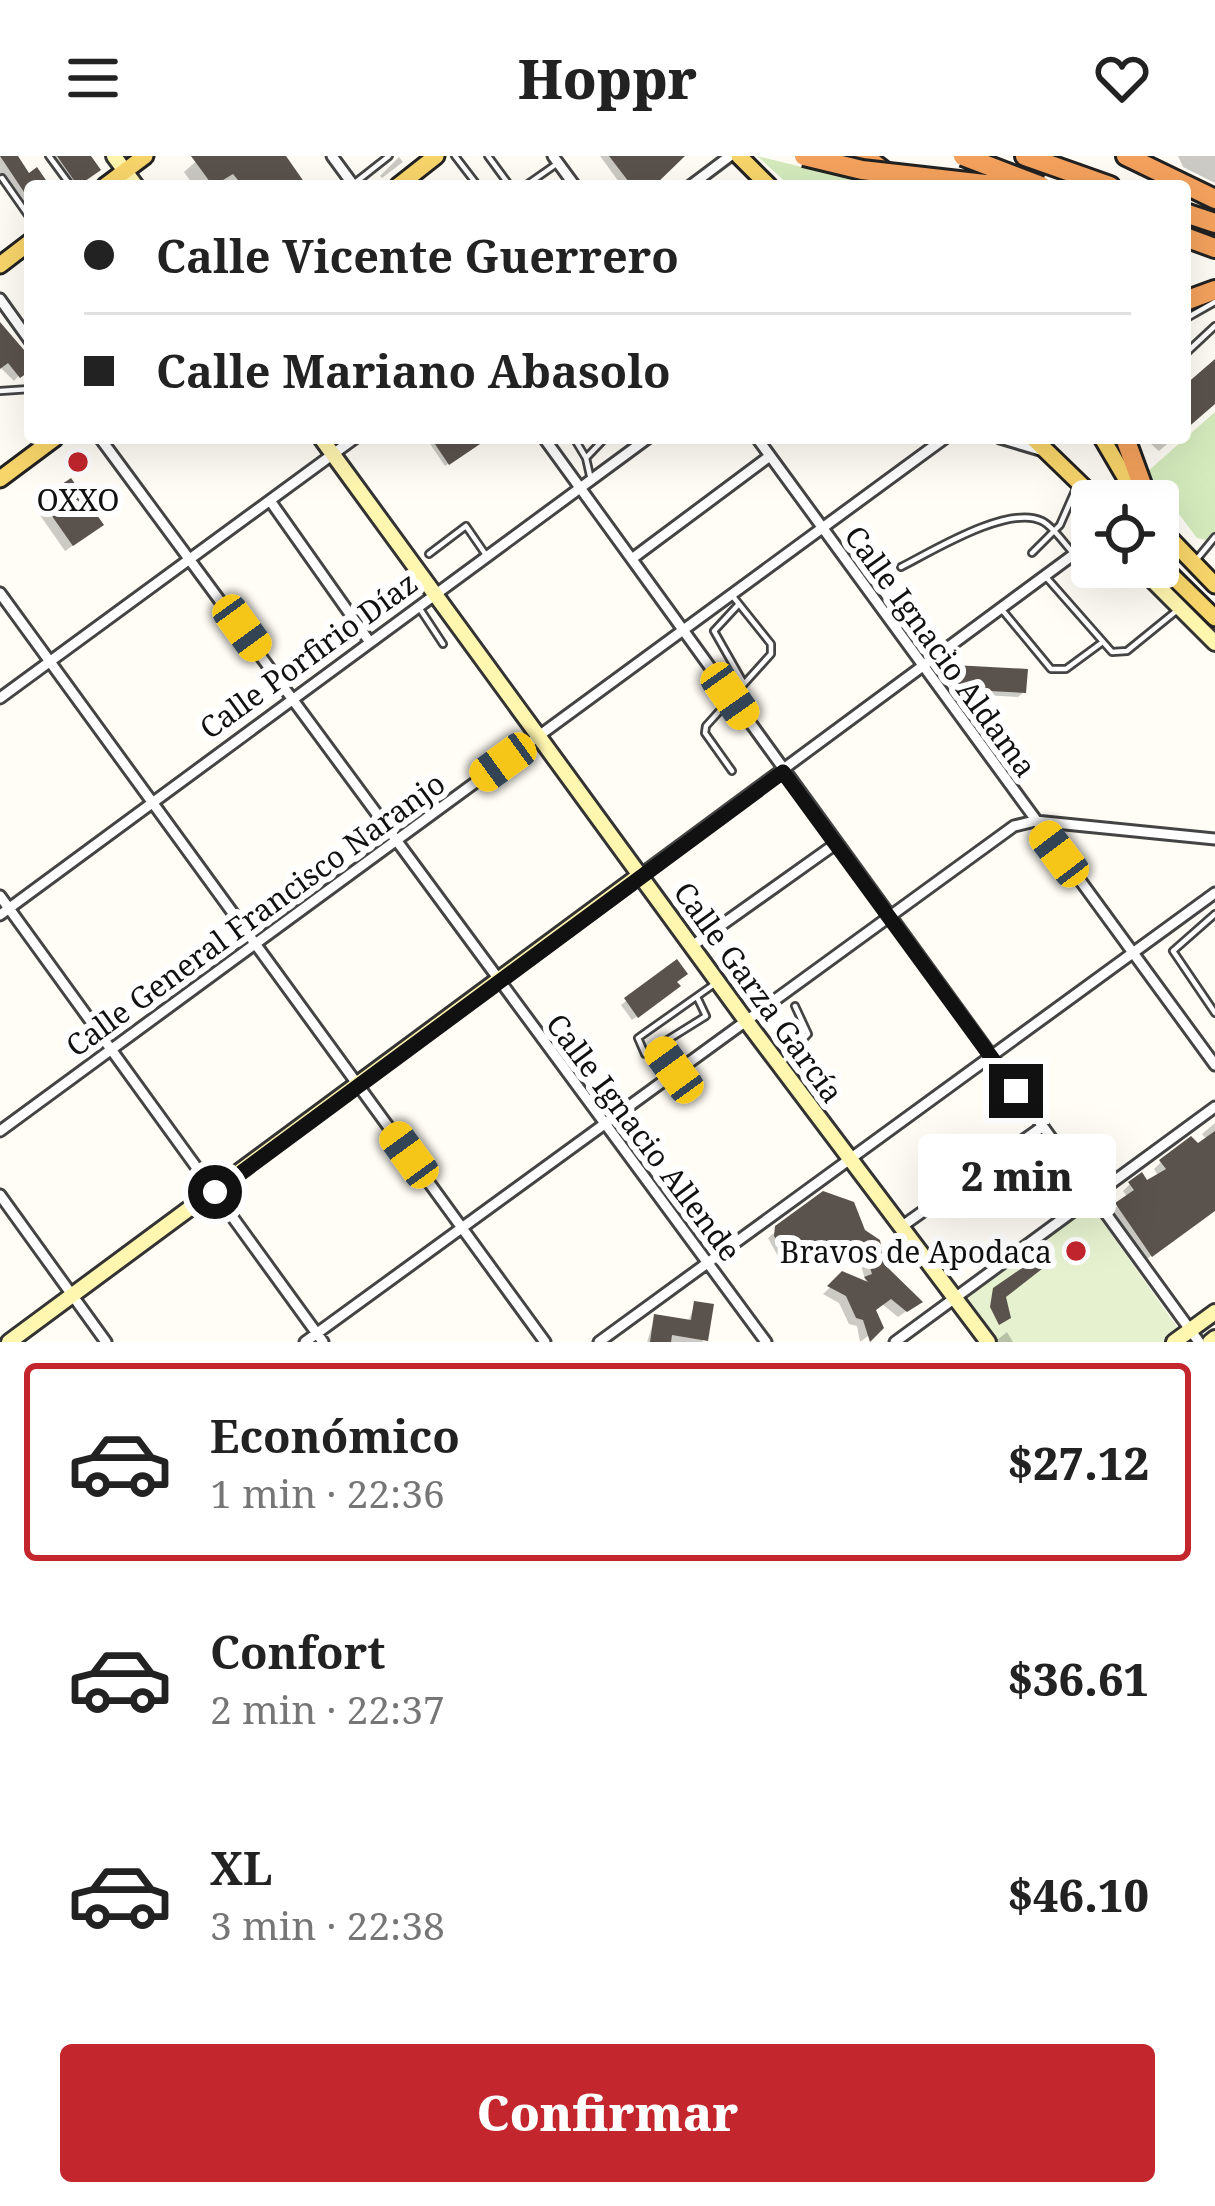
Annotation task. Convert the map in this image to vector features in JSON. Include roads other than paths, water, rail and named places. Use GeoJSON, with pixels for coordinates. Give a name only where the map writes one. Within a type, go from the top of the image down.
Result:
{"type":"FeatureCollection","features":[{"type":"Feature","properties":{"kind":"highway"},"geometry":{"type":"LineString","coordinates":[[804,156],[862,170],[951,180]]}},
{"type":"Feature","properties":{"kind":"highway"},"geometry":{"type":"LineString","coordinates":[[864,156],[895,180]]}},
{"type":"Feature","properties":{"kind":"highway"},"geometry":{"type":"LineString","coordinates":[[963,156],[1025,180]]}},
{"type":"Feature","properties":{"kind":"highway"},"geometry":{"type":"LineString","coordinates":[[1025,156],[1093,180]]}},
{"type":"Feature","properties":{"kind":"highway"},"geometry":{"type":"LineString","coordinates":[[1126,156],[1175,180]]}},
{"type":"Feature","properties":{"kind":"highway"},"geometry":{"type":"LineString","coordinates":[[1127,444],[1137,480]]}},
{"type":"Feature","properties":{"kind":"main road"},"geometry":{"type":"LineString","coordinates":[[113,180],[146,156]]}},
{"type":"Feature","properties":{"kind":"main road"},"geometry":{"type":"LineString","coordinates":[[405,180],[434,156]]}},
{"type":"Feature","properties":{"kind":"main road"},"geometry":{"type":"LineString","coordinates":[[739,156],[756,179]]}},
{"type":"Feature","properties":{"kind":"main road"},"geometry":{"type":"LineString","coordinates":[[0,265],[24,247]]}},
{"type":"Feature","properties":{"kind":"main road"},"geometry":{"type":"LineString","coordinates":[[0,478],[48,444]]}},
{"type":"Feature","properties":{"kind":"main road"},"geometry":{"type":"LineString","coordinates":[[1039,444],[1079,480]]}},
{"type":"Feature","properties":{"kind":"main road"},"geometry":{"type":"LineString","coordinates":[[1106,444],[1129,480]]}},
{"type":"Feature","properties":{"kind":"main road"},"geometry":{"type":"LineString","coordinates":[[1179,547],[1215,585]]}},
{"type":"Feature","properties":{"kind":"main road"},"geometry":{"type":"LineString","coordinates":[[1179,583],[1215,618]]}},
{"type":"Feature","properties":{"kind":"street"},"geometry":{"type":"LineString","coordinates":[[114,156],[132,180]]}},
{"type":"Feature","properties":{"kind":"street"},"geometry":{"type":"LineString","coordinates":[[332,156],[350,180]]}},
{"type":"Feature","properties":{"kind":"street"},"geometry":{"type":"LineString","coordinates":[[698,180],[730,156]]}},
{"type":"Feature","properties":{"kind":"street"},"geometry":{"type":"LineString","coordinates":[[0,298],[24,332]]}},
{"type":"Feature","properties":{"kind":"street","name":"Calle Ignacio Allende"},"geometry":{"type":"LineString","coordinates":[[105,444],[600,1123],[766,1342]]}},
{"type":"Feature","properties":{"kind":"street","name":"Calle Garza García"},"geometry":{"type":"LineString","coordinates":[[326,444],[744,1018],[988,1342]]}},
{"type":"Feature","properties":{"kind":"street"},"geometry":{"type":"LineString","coordinates":[[0,698],[347,444]]}},
{"type":"Feature","properties":{"kind":"street"},"geometry":{"type":"LineString","coordinates":[[548,444],[834,845],[1096,1193],[1195,1336]]}},
{"type":"Feature","properties":{"kind":"street","name":"Calle Porfirio Díaz"},"geometry":{"type":"LineString","coordinates":[[4,912],[640,444]]}},
{"type":"Feature","properties":{"kind":"street","name":"Calle Ignacio Aldama"},"geometry":{"type":"LineString","coordinates":[[761,444],[1215,1065]]}},
{"type":"Feature","properties":{"kind":"street","name":"Calle General Francisco Naranjo"},"geometry":{"type":"LineString","coordinates":[[0,1131],[937,444]]}},
{"type":"Feature","properties":{"kind":"street"},"geometry":{"type":"LineString","coordinates":[[633,558],[770,456]]}},
{"type":"Feature","properties":{"kind":"street"},"geometry":{"type":"LineString","coordinates":[[271,502],[369,640]]}},
{"type":"Feature","properties":{"kind":"street"},"geometry":{"type":"LineString","coordinates":[[9,1342],[1071,558]]}},
{"type":"Feature","properties":{"kind":"street"},"geometry":{"type":"LineString","coordinates":[[1160,588],[1215,643]]}},
{"type":"Feature","properties":{"kind":"street"},"geometry":{"type":"LineString","coordinates":[[0,592],[545,1342]]}},
{"type":"Feature","properties":{"kind":"street"},"geometry":{"type":"LineString","coordinates":[[305,1342],[320,1338],[460,1225],[1005,831],[1034,821],[1215,838]]}},
{"type":"Feature","properties":{"kind":"street"},"geometry":{"type":"LineString","coordinates":[[692,946],[834,845]]}},
{"type":"Feature","properties":{"kind":"street"},"geometry":{"type":"LineString","coordinates":[[599,1342],[1215,892]]}},
{"type":"Feature","properties":{"kind":"street"},"geometry":{"type":"LineString","coordinates":[[0,896],[4,912],[112,1051],[320,1338]]}},
{"type":"Feature","properties":{"kind":"street"},"geometry":{"type":"LineString","coordinates":[[895,1342],[1215,1108]]}},
{"type":"Feature","properties":{"kind":"street"},"geometry":{"type":"LineString","coordinates":[[901,1227],[1042,1126]]}},
{"type":"Feature","properties":{"kind":"street"},"geometry":{"type":"LineString","coordinates":[[0,1196],[106,1342]]}},
{"type":"Feature","properties":{"kind":"street"},"geometry":{"type":"LineString","coordinates":[[1174,1342],[1195,1336],[1215,1312]]}},
{"type":"Feature","properties":{"kind":"lane"},"geometry":{"type":"LineString","coordinates":[[360,180],[389,156]]}},
{"type":"Feature","properties":{"kind":"lane"},"geometry":{"type":"LineString","coordinates":[[455,156],[473,180]]}},
{"type":"Feature","properties":{"kind":"lane"},"geometry":{"type":"LineString","coordinates":[[532,180],[555,159]]}},
{"type":"Feature","properties":{"kind":"lane"},"geometry":{"type":"LineString","coordinates":[[2,178],[24,209]]}},
{"type":"Feature","properties":{"kind":"lane"},"geometry":{"type":"LineString","coordinates":[[1191,346],[1215,326]]}},
{"type":"Feature","properties":{"kind":"lane"},"geometry":{"type":"LineString","coordinates":[[578,444],[591,480]]}},
{"type":"Feature","properties":{"kind":"lane"},"geometry":{"type":"LineString","coordinates":[[586,458],[599,444]]}},
{"type":"Feature","properties":{"kind":"lane"},"geometry":{"type":"LineString","coordinates":[[1032,553],[1054,532],[1071,497]]}},
{"type":"Feature","properties":{"kind":"lane"},"geometry":{"type":"LineString","coordinates":[[901,567],[1001,522],[1035,519],[1071,551]]}},
{"type":"Feature","properties":{"kind":"lane"},"geometry":{"type":"LineString","coordinates":[[429,554],[466,526],[486,555]]}},
{"type":"Feature","properties":{"kind":"lane"},"geometry":{"type":"LineString","coordinates":[[1193,563],[1215,537]]}},
{"type":"Feature","properties":{"kind":"lane"},"geometry":{"type":"LineString","coordinates":[[1046,577],[1100,644],[1112,652],[1127,650],[1180,608]]}},
{"type":"Feature","properties":{"kind":"lane"},"geometry":{"type":"LineString","coordinates":[[731,594],[771,644],[770,654],[730,696],[705,733],[732,771]]}},
{"type":"Feature","properties":{"kind":"lane"},"geometry":{"type":"LineString","coordinates":[[740,603],[714,632],[743,682]]}},
{"type":"Feature","properties":{"kind":"lane"},"geometry":{"type":"LineString","coordinates":[[417,605],[443,644]]}},
{"type":"Feature","properties":{"kind":"lane"},"geometry":{"type":"LineString","coordinates":[[1002,609],[1051,669],[1066,669],[1100,644]]}},
{"type":"Feature","properties":{"kind":"lane"},"geometry":{"type":"LineString","coordinates":[[1215,914],[1173,951],[1215,1013]]}},
{"type":"Feature","properties":{"kind":"lane"},"geometry":{"type":"LineString","coordinates":[[697,997],[707,1015],[646,1055],[637,1040],[697,997],[718,982]]}},
{"type":"Feature","properties":{"kind":"lane"},"geometry":{"type":"LineString","coordinates":[[779,1065],[808,1034],[795,1006]]}},
{"type":"Feature","properties":{"kind":"lane"},"geometry":{"type":"LineString","coordinates":[[659,1048],[674,1070]]}},
{"type":"Feature","properties":{"kind":"place","name":"OXXO"},"geometry":{"type":"Point","coordinates":[78,462]}},
{"type":"Feature","properties":{"kind":"place","name":"Bravos de Apodaca"},"geometry":{"type":"Point","coordinates":[1076,1251]}}]}
